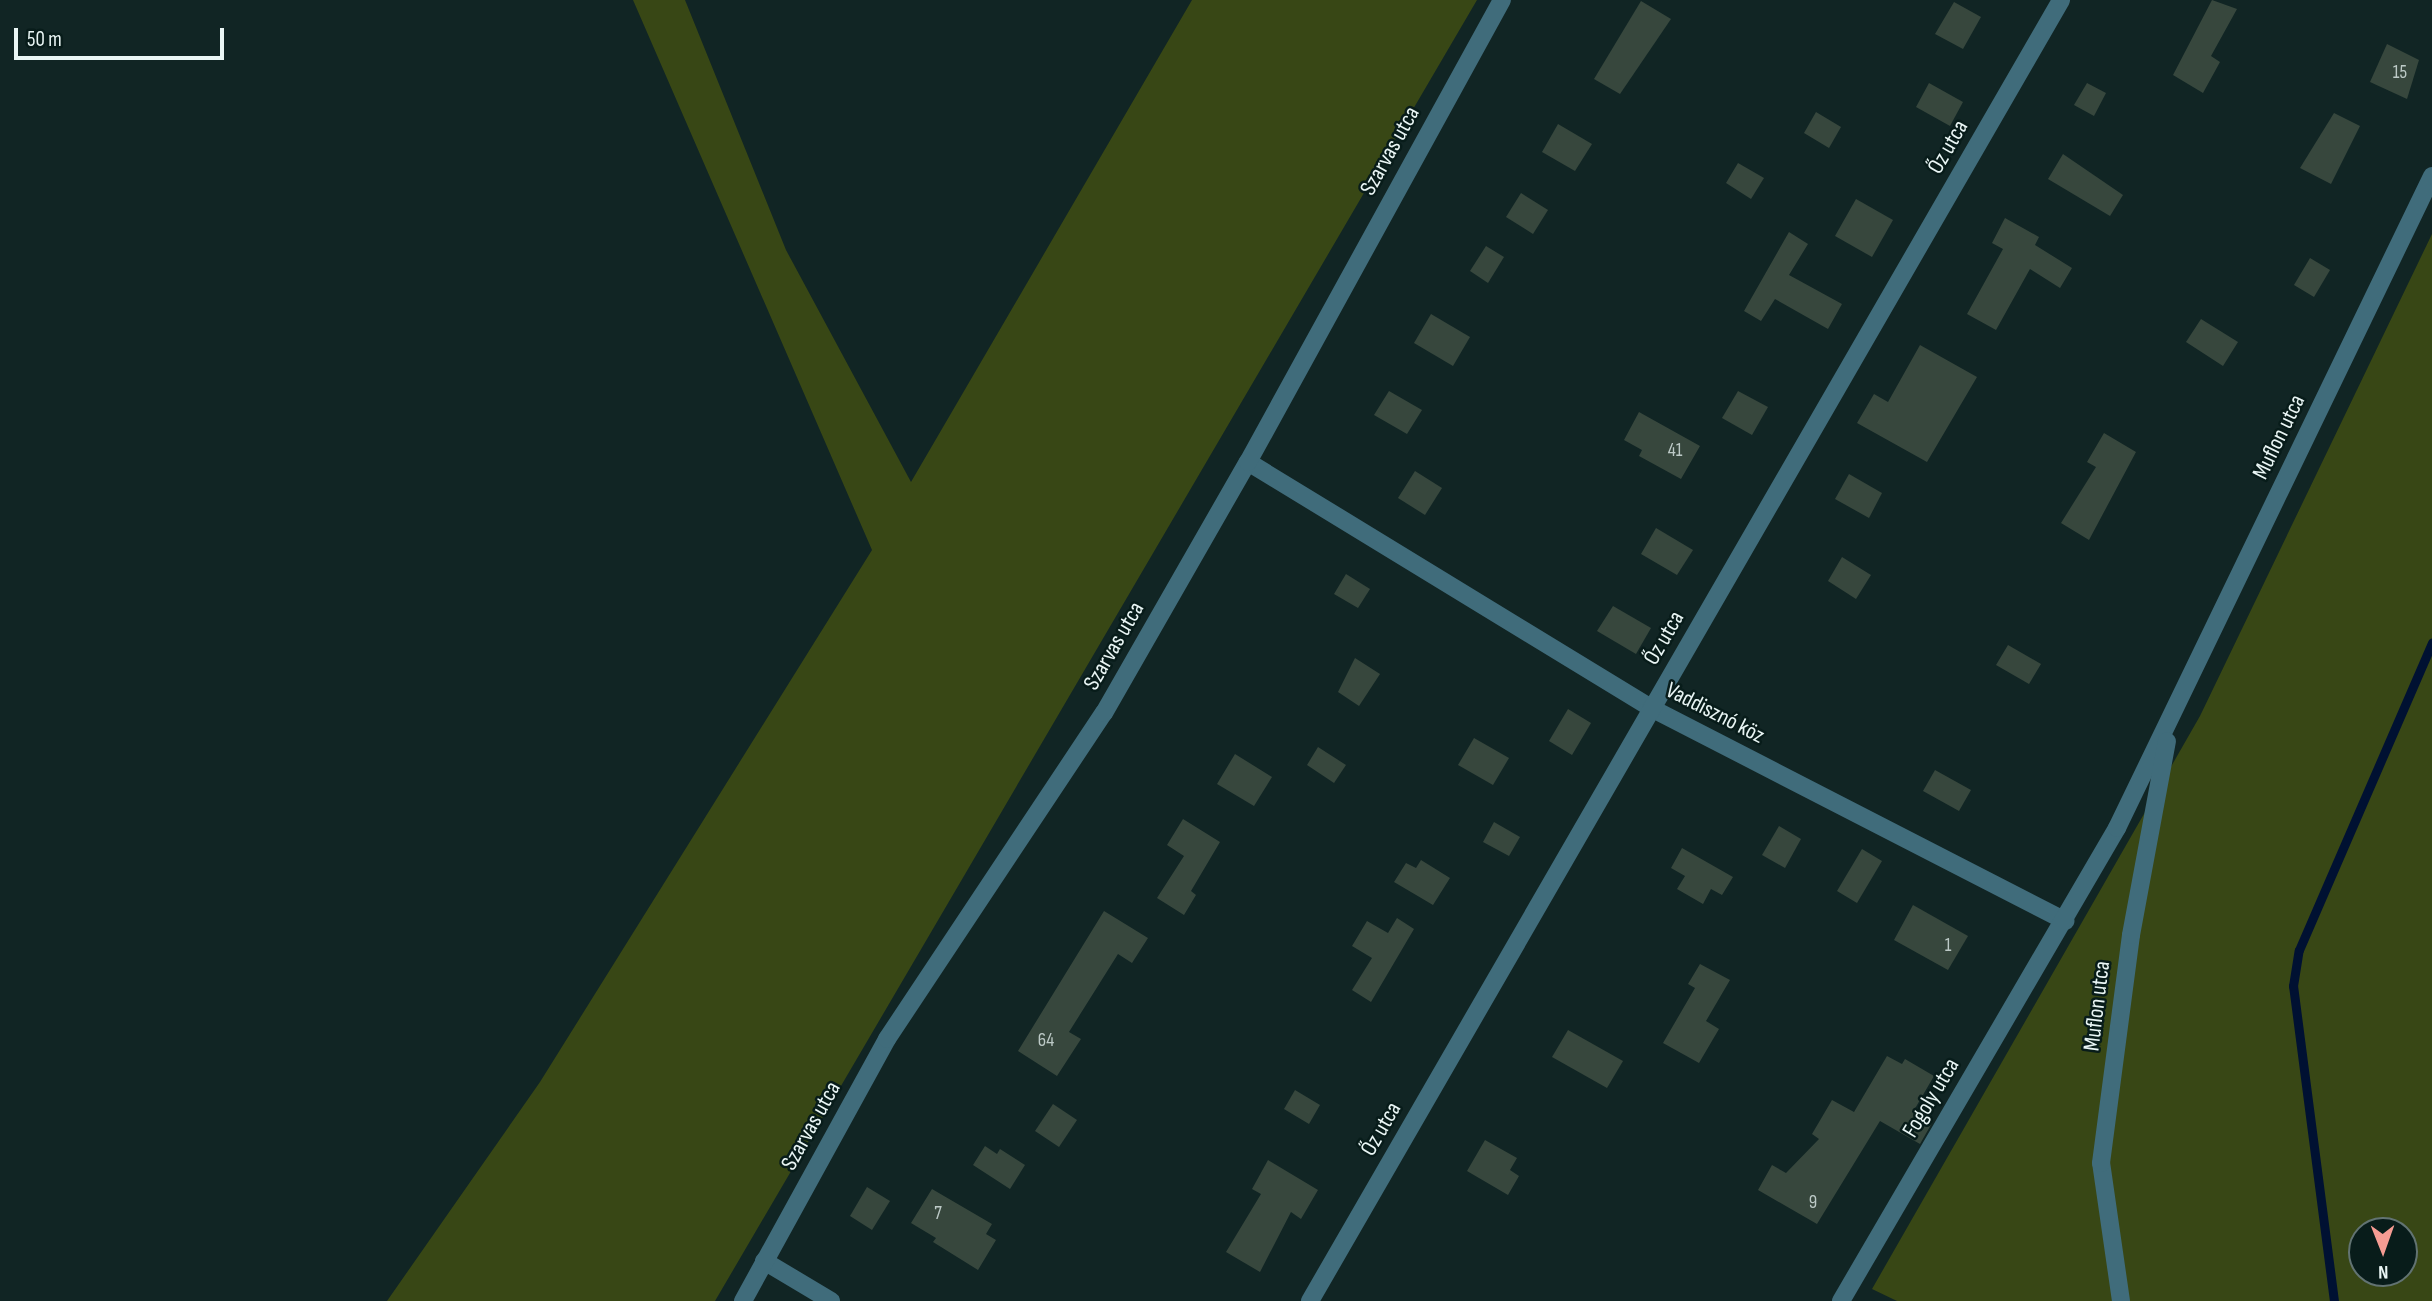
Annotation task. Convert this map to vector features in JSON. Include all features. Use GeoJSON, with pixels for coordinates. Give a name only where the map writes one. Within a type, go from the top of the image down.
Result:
{"type":"FeatureCollection","features":[{"type":"Feature","properties":{"kind":"street","name":"Szarvas utca"},"geometry":{"type":"LineString","coordinates":[[743,1301],[887,1039],[1104,713],[1248,462],[1502,0]]}},
{"type":"Feature","properties":{"kind":"street","name":"Őz utca"},"geometry":{"type":"LineString","coordinates":[[1310,1301],[2061,0]]}},
{"type":"Feature","properties":{"kind":"street","name":"Muflon utca"},"geometry":{"type":"LineString","coordinates":[[2065,921],[2171,720],[2432,176]]}},
{"type":"Feature","properties":{"kind":"street","name":"Vaddisznó köz"},"geometry":{"type":"LineString","coordinates":[[1248,462],[1651,708],[2065,921]]}},
{"type":"Feature","properties":{"kind":"street","name":"Muflon utca"},"geometry":{"type":"LineString","coordinates":[[2121,1301],[2101,1163],[2131,935],[2171,720]]}},
{"type":"Feature","properties":{"kind":"street","name":"Fogoly utca"},"geometry":{"type":"LineString","coordinates":[[1841,1301],[2065,921]]}},
{"type":"Feature","properties":{"kind":"street"},"geometry":{"type":"LineString","coordinates":[[764,1261],[831,1301]]}},
{"type":"Feature","properties":{"kind":"green space"},"geometry":{"type":"Polygon","coordinates":[[[633,0],[685,0],[786,250],[911,482],[1192,0],[1477,0],[715,1301],[387,1301],[540,1082],[872,550],[633,0]]]}},
{"type":"Feature","properties":{"kind":"green space"},"geometry":{"type":"Polygon","coordinates":[[[2432,234],[2432,1301],[1897,1301],[1872,1289],[2200,716],[2432,234]]]}},
{"type":"Feature","properties":{"kind":"building"},"geometry":{"type":"Polygon","coordinates":[[[2212,0],[2237,9],[2211,56],[2220,62],[2203,93],[2173,75],[2212,0]]]}},
{"type":"Feature","properties":{"kind":"building"},"geometry":{"type":"Polygon","coordinates":[[[1641,1],[1671,19],[1620,94],[1594,79],[1641,1]]]}},
{"type":"Feature","properties":{"kind":"building"},"geometry":{"type":"Polygon","coordinates":[[[1954,2],[1981,17],[1963,49],[1935,34],[1954,2]]]}},
{"type":"Feature","properties":{"kind":"building"},"geometry":{"type":"Polygon","coordinates":[[[2387,44],[2419,60],[2407,99],[2370,82],[2387,44]]]}},
{"type":"Feature","properties":{"kind":"building"},"geometry":{"type":"Polygon","coordinates":[[[1929,83],[1963,102],[1950,126],[1916,107],[1929,83]]]}},
{"type":"Feature","properties":{"kind":"building"},"geometry":{"type":"Polygon","coordinates":[[[2087,83],[2106,93],[2094,116],[2074,105],[2087,83]]]}},
{"type":"Feature","properties":{"kind":"building"},"geometry":{"type":"Polygon","coordinates":[[[1816,112],[1841,127],[1829,148],[1804,133],[1816,112]]]}},
{"type":"Feature","properties":{"kind":"building"},"geometry":{"type":"Polygon","coordinates":[[[2334,113],[2360,126],[2331,184],[2300,168],[2334,113]]]}},
{"type":"Feature","properties":{"kind":"building"},"geometry":{"type":"Polygon","coordinates":[[[1558,124],[1592,144],[1575,171],[1542,152],[1558,124]]]}},
{"type":"Feature","properties":{"kind":"building"},"geometry":{"type":"Polygon","coordinates":[[[2063,154],[2123,195],[2110,216],[2048,179],[2063,154]]]}},
{"type":"Feature","properties":{"kind":"building"},"geometry":{"type":"Polygon","coordinates":[[[1738,163],[1764,178],[1751,199],[1726,183],[1738,163]]]}},
{"type":"Feature","properties":{"kind":"building"},"geometry":{"type":"Polygon","coordinates":[[[1521,193],[1548,210],[1533,234],[1506,217],[1521,193]]]}},
{"type":"Feature","properties":{"kind":"building"},"geometry":{"type":"Polygon","coordinates":[[[1856,199],[1893,220],[1872,257],[1835,236],[1856,199]]]}},
{"type":"Feature","properties":{"kind":"building"},"geometry":{"type":"Polygon","coordinates":[[[2005,218],[2039,237],[2035,245],[2072,268],[2060,288],[2030,269],[1996,330],[1967,314],[2003,249],[1992,243],[2005,218]]]}},
{"type":"Feature","properties":{"kind":"building"},"geometry":{"type":"Polygon","coordinates":[[[1789,232],[1808,244],[1789,275],[1842,304],[1828,329],[1775,299],[1761,321],[1744,311],[1789,232]]]}},
{"type":"Feature","properties":{"kind":"building"},"geometry":{"type":"Polygon","coordinates":[[[1486,246],[1504,257],[1488,283],[1470,271],[1486,246]]]}},
{"type":"Feature","properties":{"kind":"building"},"geometry":{"type":"Polygon","coordinates":[[[2310,258],[2330,270],[2314,297],[2294,285],[2310,258]]]}},
{"type":"Feature","properties":{"kind":"building"},"geometry":{"type":"Polygon","coordinates":[[[1431,314],[1470,337],[1453,366],[1414,343],[1431,314]]]}},
{"type":"Feature","properties":{"kind":"building"},"geometry":{"type":"Polygon","coordinates":[[[2201,319],[2238,342],[2223,366],[2186,342],[2201,319]]]}},
{"type":"Feature","properties":{"kind":"building"},"geometry":{"type":"Polygon","coordinates":[[[1920,345],[1977,377],[1927,462],[1857,423],[1874,394],[1888,402],[1920,345]]]}},
{"type":"Feature","properties":{"kind":"building"},"geometry":{"type":"Polygon","coordinates":[[[1389,391],[1422,410],[1407,434],[1374,415],[1389,391]]]}},
{"type":"Feature","properties":{"kind":"building"},"geometry":{"type":"Polygon","coordinates":[[[1738,391],[1768,407],[1752,435],[1722,418],[1738,391]]]}},
{"type":"Feature","properties":{"kind":"building"},"geometry":{"type":"Polygon","coordinates":[[[1639,412],[1700,446],[1681,479],[1639,456],[1642,450],[1624,440],[1639,412]]]}},
{"type":"Feature","properties":{"kind":"building"},"geometry":{"type":"Polygon","coordinates":[[[2104,433],[2136,452],[2089,540],[2061,523],[2096,467],[2087,462],[2104,433]]]}},
{"type":"Feature","properties":{"kind":"building"},"geometry":{"type":"Polygon","coordinates":[[[1415,471],[1442,488],[1425,515],[1398,498],[1415,471]]]}},
{"type":"Feature","properties":{"kind":"building"},"geometry":{"type":"Polygon","coordinates":[[[1849,474],[1882,493],[1869,518],[1835,499],[1849,474]]]}},
{"type":"Feature","properties":{"kind":"building"},"geometry":{"type":"Polygon","coordinates":[[[1656,528],[1693,550],[1677,575],[1641,554],[1656,528]]]}},
{"type":"Feature","properties":{"kind":"building"},"geometry":{"type":"Polygon","coordinates":[[[1842,557],[1871,575],[1856,599],[1828,581],[1842,557]]]}},
{"type":"Feature","properties":{"kind":"building"},"geometry":{"type":"Polygon","coordinates":[[[1346,574],[1370,589],[1358,608],[1334,594],[1346,574]]]}},
{"type":"Feature","properties":{"kind":"building"},"geometry":{"type":"Polygon","coordinates":[[[1613,606],[1651,628],[1636,654],[1597,631],[1613,606]]]}},
{"type":"Feature","properties":{"kind":"building"},"geometry":{"type":"Polygon","coordinates":[[[2008,645],[2041,664],[2029,684],[1996,665],[2008,645]]]}},
{"type":"Feature","properties":{"kind":"building"},"geometry":{"type":"Polygon","coordinates":[[[1355,658],[1380,674],[1359,706],[1338,692],[1355,658]]]}},
{"type":"Feature","properties":{"kind":"building"},"geometry":{"type":"Polygon","coordinates":[[[1568,709],[1591,723],[1572,755],[1549,741],[1568,709]]]}},
{"type":"Feature","properties":{"kind":"building"},"geometry":{"type":"Polygon","coordinates":[[[1474,738],[1509,758],[1493,785],[1458,765],[1474,738]]]}},
{"type":"Feature","properties":{"kind":"building"},"geometry":{"type":"Polygon","coordinates":[[[1318,747],[1346,765],[1334,783],[1307,765],[1318,747]]]}},
{"type":"Feature","properties":{"kind":"building"},"geometry":{"type":"Polygon","coordinates":[[[1235,754],[1272,777],[1254,806],[1217,784],[1235,754]]]}},
{"type":"Feature","properties":{"kind":"building"},"geometry":{"type":"Polygon","coordinates":[[[1935,770],[1971,790],[1959,811],[1923,791],[1935,770]]]}},
{"type":"Feature","properties":{"kind":"building"},"geometry":{"type":"Polygon","coordinates":[[[1183,819],[1220,842],[1191,891],[1196,895],[1184,915],[1157,898],[1184,856],[1167,845],[1183,819]]]}},
{"type":"Feature","properties":{"kind":"building"},"geometry":{"type":"Polygon","coordinates":[[[1494,822],[1520,837],[1509,856],[1483,842],[1494,822]]]}},
{"type":"Feature","properties":{"kind":"building"},"geometry":{"type":"Polygon","coordinates":[[[1779,826],[1801,839],[1785,868],[1762,855],[1779,826]]]}},
{"type":"Feature","properties":{"kind":"building"},"geometry":{"type":"Polygon","coordinates":[[[1682,848],[1733,877],[1722,895],[1711,889],[1703,904],[1677,889],[1685,876],[1671,868],[1682,848]]]}},
{"type":"Feature","properties":{"kind":"building"},"geometry":{"type":"Polygon","coordinates":[[[1862,849],[1882,861],[1857,903],[1837,891],[1862,849]]]}},
{"type":"Feature","properties":{"kind":"building"},"geometry":{"type":"Polygon","coordinates":[[[1421,860],[1450,878],[1433,905],[1394,882],[1406,863],[1416,868],[1421,860]]]}},
{"type":"Feature","properties":{"kind":"building"},"geometry":{"type":"Polygon","coordinates":[[[1913,905],[1968,936],[1948,970],[1894,940],[1913,905]]]}},
{"type":"Feature","properties":{"kind":"building"},"geometry":{"type":"Polygon","coordinates":[[[1104,911],[1148,938],[1132,963],[1118,954],[1069,1032],[1081,1039],[1057,1076],[1018,1051],[1104,911]]]}},
{"type":"Feature","properties":{"kind":"building"},"geometry":{"type":"Polygon","coordinates":[[[1397,918],[1414,929],[1371,1002],[1352,990],[1372,958],[1352,946],[1367,921],[1388,933],[1397,918]]]}},
{"type":"Feature","properties":{"kind":"building"},"geometry":{"type":"Polygon","coordinates":[[[1700,964],[1730,980],[1706,1021],[1719,1029],[1699,1063],[1663,1043],[1695,988],[1688,984],[1700,964]]]}},
{"type":"Feature","properties":{"kind":"building"},"geometry":{"type":"Polygon","coordinates":[[[1568,1030],[1623,1061],[1607,1088],[1552,1057],[1568,1030]]]}},
{"type":"Feature","properties":{"kind":"building"},"geometry":{"type":"Polygon","coordinates":[[[1887,1056],[1902,1064],[1905,1059],[1934,1076],[1913,1112],[1932,1123],[1920,1144],[1880,1121],[1817,1224],[1758,1190],[1772,1165],[1786,1173],[1819,1139],[1812,1134],[1832,1100],[1854,1112],[1887,1056]]]}},
{"type":"Feature","properties":{"kind":"building"},"geometry":{"type":"Polygon","coordinates":[[[1295,1090],[1320,1105],[1309,1124],[1284,1109],[1295,1090]]]}},
{"type":"Feature","properties":{"kind":"building"},"geometry":{"type":"Polygon","coordinates":[[[1053,1104],[1077,1120],[1059,1147],[1035,1131],[1053,1104]]]}},
{"type":"Feature","properties":{"kind":"building"},"geometry":{"type":"Polygon","coordinates":[[[1485,1140],[1517,1158],[1510,1170],[1519,1176],[1508,1195],[1467,1171],[1485,1140]]]}},
{"type":"Feature","properties":{"kind":"building"},"geometry":{"type":"Polygon","coordinates":[[[985,1146],[997,1154],[1000,1149],[1025,1165],[1010,1189],[973,1165],[985,1146]]]}},
{"type":"Feature","properties":{"kind":"building"},"geometry":{"type":"Polygon","coordinates":[[[1268,1160],[1318,1190],[1301,1219],[1291,1212],[1260,1272],[1226,1252],[1261,1194],[1252,1189],[1268,1160]]]}},
{"type":"Feature","properties":{"kind":"building"},"geometry":{"type":"Polygon","coordinates":[[[867,1187],[890,1201],[872,1230],[850,1216],[867,1187]]]}},
{"type":"Feature","properties":{"kind":"building"},"geometry":{"type":"Polygon","coordinates":[[[932,1189],[992,1224],[986,1234],[996,1240],[978,1270],[933,1242],[936,1238],[911,1223],[932,1189]]]}},
{"type":"Feature","properties":{"kind":"waterway"},"geometry":{"type":"LineString","coordinates":[[2334,1301],[2293,986],[2299,950],[2432,643]]}}]}
